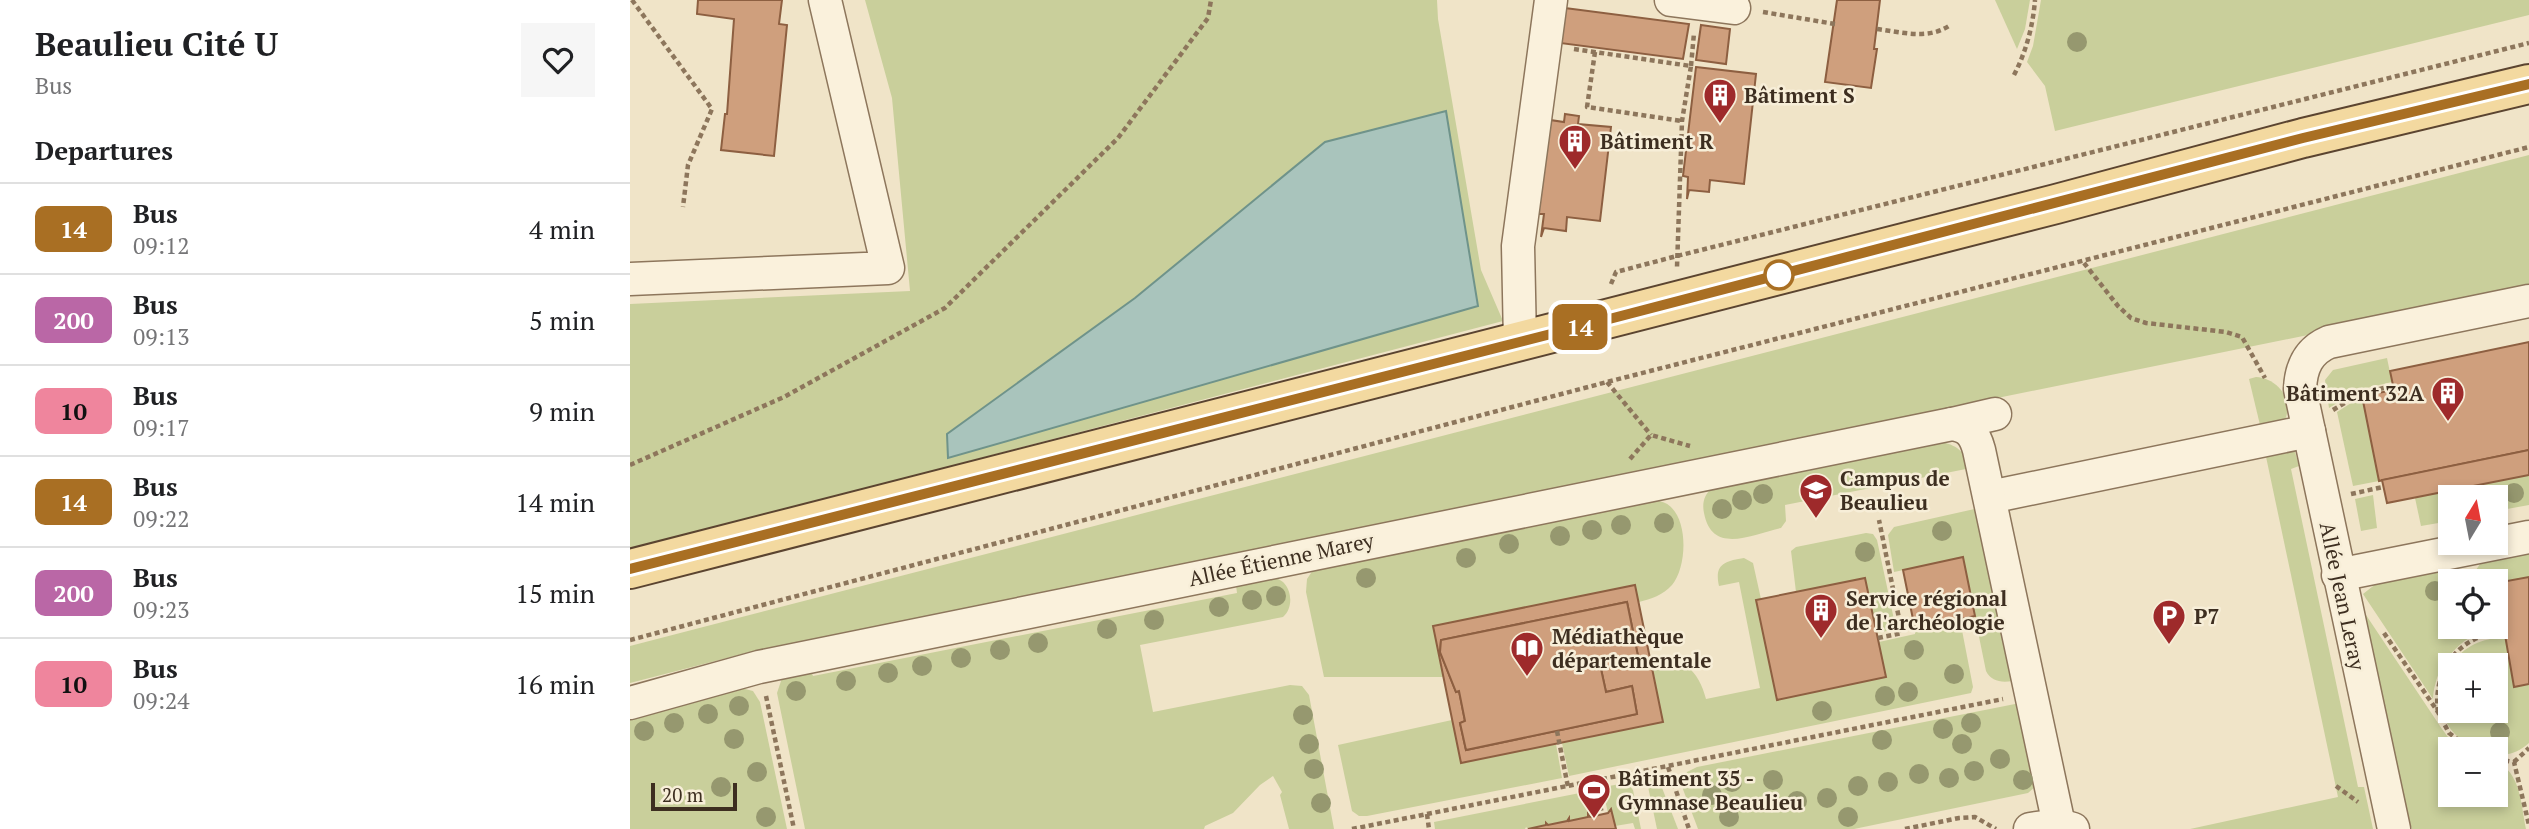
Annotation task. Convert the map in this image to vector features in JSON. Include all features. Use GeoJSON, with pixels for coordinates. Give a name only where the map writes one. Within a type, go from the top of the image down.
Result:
{"type":"FeatureCollection","features":[{"type":"Feature","properties":{"kind":"main road"},"geometry":{"type":"LineString","coordinates":[[630,569],[1594,323],[2303,138],[2529,83]]}},
{"type":"Feature","properties":{"kind":"street"},"geometry":{"type":"LineString","coordinates":[[630,279],[888,268],[825,0]]}},
{"type":"Feature","properties":{"kind":"street"},"geometry":{"type":"LineString","coordinates":[[1520,341],[1518,246],[1551,0]]}},
{"type":"Feature","properties":{"kind":"street"},"geometry":{"type":"LineString","coordinates":[[1671,0],[1734,8]]}},
{"type":"Feature","properties":{"kind":"street","name":"Allée Jean Leray"},"geometry":{"type":"LineString","coordinates":[[2394,829],[2338,575],[2322,427],[2300,389],[2300,375],[2305,362],[2315,350],[2329,342],[2529,301]]}},
{"type":"Feature","properties":{"kind":"street","name":"Allée Étienne Marey"},"geometry":{"type":"LineString","coordinates":[[630,703],[759,667],[1995,415]]}},
{"type":"Feature","properties":{"kind":"street"},"geometry":{"type":"LineString","coordinates":[[1943,425],[1964,426],[1974,436],[1990,497],[2031,693],[2054,828]]}},
{"type":"Feature","properties":{"kind":"street"},"geometry":{"type":"LineString","coordinates":[[1990,497],[2322,427]]}},
{"type":"Feature","properties":{"kind":"street"},"geometry":{"type":"LineString","coordinates":[[2338,575],[2529,537]]}},
{"type":"Feature","properties":{"kind":"path"},"geometry":{"type":"LineString","coordinates":[[632,0],[712,108],[688,165],[683,207]]}},
{"type":"Feature","properties":{"kind":"path"},"geometry":{"type":"LineString","coordinates":[[630,465],[784,397],[945,308],[1118,138],[1208,18],[1211,0]]}},
{"type":"Feature","properties":{"kind":"path"},"geometry":{"type":"LineString","coordinates":[[2014,75],[2023,57],[2035,0]]}},
{"type":"Feature","properties":{"kind":"path"},"geometry":{"type":"LineString","coordinates":[[1734,8],[1835,24]]}},
{"type":"Feature","properties":{"kind":"path"},"geometry":{"type":"LineString","coordinates":[[1877,29],[1934,34],[1949,26]]}},
{"type":"Feature","properties":{"kind":"path"},"geometry":{"type":"LineString","coordinates":[[1678,256],[1682,121],[1695,33]]}},
{"type":"Feature","properties":{"kind":"path"},"geometry":{"type":"LineString","coordinates":[[1594,323],[1616,272],[2529,43]]}},
{"type":"Feature","properties":{"kind":"path"},"geometry":{"type":"LineString","coordinates":[[1545,46],[1691,66]]}},
{"type":"Feature","properties":{"kind":"path"},"geometry":{"type":"LineString","coordinates":[[1595,52],[1587,107],[1682,121]]}},
{"type":"Feature","properties":{"kind":"path"},"geometry":{"type":"LineString","coordinates":[[630,640],[1607,382],[2529,147]]}},
{"type":"Feature","properties":{"kind":"path"},"geometry":{"type":"LineString","coordinates":[[2084,262],[2118,306],[2131,318],[2146,323],[2226,332],[2242,337],[2264,377]]}},
{"type":"Feature","properties":{"kind":"path"},"geometry":{"type":"LineString","coordinates":[[1607,382],[1651,435]]}},
{"type":"Feature","properties":{"kind":"path"},"geometry":{"type":"LineString","coordinates":[[2322,427],[2332,410],[2361,393],[2393,386]]}},
{"type":"Feature","properties":{"kind":"path"},"geometry":{"type":"LineString","coordinates":[[2347,482],[2349,494]]}},
{"type":"Feature","properties":{"kind":"path"},"geometry":{"type":"LineString","coordinates":[[1878,638],[1902,633],[1879,520]]}},
{"type":"Feature","properties":{"kind":"path"},"geometry":{"type":"LineString","coordinates":[[1896,602],[1909,600]]}},
{"type":"Feature","properties":{"kind":"path"},"geometry":{"type":"LineString","coordinates":[[2383,632],[2438,712]]}},
{"type":"Feature","properties":{"kind":"path"},"geometry":{"type":"LineString","coordinates":[[2456,653],[2461,647],[2478,639]]}},
{"type":"Feature","properties":{"kind":"path"},"geometry":{"type":"LineString","coordinates":[[759,667],[794,829]]}},
{"type":"Feature","properties":{"kind":"path"},"geometry":{"type":"LineString","coordinates":[[1352,829],[2031,693]]}},
{"type":"Feature","properties":{"kind":"path"},"geometry":{"type":"LineString","coordinates":[[2444,723],[2454,737]]}},
{"type":"Feature","properties":{"kind":"path"},"geometry":{"type":"LineString","coordinates":[[1557,731],[1568,787]]}},
{"type":"Feature","properties":{"kind":"path"},"geometry":{"type":"LineString","coordinates":[[2514,762],[2529,748]]}},
{"type":"Feature","properties":{"kind":"path"},"geometry":{"type":"LineString","coordinates":[[2508,761],[2514,762]]}},
{"type":"Feature","properties":{"kind":"path"},"geometry":{"type":"LineString","coordinates":[[2514,762],[2529,825]]}},
{"type":"Feature","properties":{"kind":"path"},"geometry":{"type":"LineString","coordinates":[[1668,767],[1689,829]]}},
{"type":"Feature","properties":{"kind":"path"},"geometry":{"type":"LineString","coordinates":[[1595,781],[1602,814]]}},
{"type":"Feature","properties":{"kind":"path"},"geometry":{"type":"LineString","coordinates":[[2336,786],[2369,810]]}},
{"type":"Feature","properties":{"kind":"path"},"geometry":{"type":"LineString","coordinates":[[1427,814],[1429,829]]}},
{"type":"Feature","properties":{"kind":"path"},"geometry":{"type":"LineString","coordinates":[[1905,829],[1975,817],[1996,829]]}},
{"type":"Feature","properties":{"kind":"green space"},"geometry":{"type":"Polygon","coordinates":[[[865,0],[1437,0],[1481,270],[1503,321],[630,550],[630,304],[910,291],[892,98],[865,0]],[[1446,112],[1325,142],[1135,298],[948,434],[1446,112]]]}},
{"type":"Feature","properties":{"kind":"green space"},"geometry":{"type":"Polygon","coordinates":[[[1995,0],[2030,0],[2025,29],[2017,49],[1995,0]]]}},
{"type":"Feature","properties":{"kind":"green space"},"geometry":{"type":"Polygon","coordinates":[[[2041,0],[2529,0],[2529,15],[2055,131],[2045,86],[2027,62],[2033,46],[2041,0]]]}},
{"type":"Feature","properties":{"kind":"green space"},"geometry":{"type":"Polygon","coordinates":[[[2529,155],[2529,290],[758,650],[630,683],[630,646],[2529,155]]]}},
{"type":"Feature","properties":{"kind":"green space"},"geometry":{"type":"Polygon","coordinates":[[[2387,358],[2392,382],[2358,390],[2329,408],[2325,380],[2333,370],[2387,358]]]}},
{"type":"Feature","properties":{"kind":"green space"},"geometry":{"type":"Polygon","coordinates":[[[2256,377],[2271,381],[2282,391],[2287,405],[2285,420],[2260,425],[2249,379],[2256,377]]]}},
{"type":"Feature","properties":{"kind":"green space"},"geometry":{"type":"Polygon","coordinates":[[[2362,396],[2379,481],[2353,486],[2337,412],[2362,396]]]}},
{"type":"Feature","properties":{"kind":"green space"},"geometry":{"type":"Polygon","coordinates":[[[1942,442],[1961,451],[1971,468],[1785,505],[1786,521],[1781,528],[1746,537],[1724,538],[1715,534],[1708,526],[1703,506],[1707,493],[1712,488],[1942,442]]]}},
{"type":"Feature","properties":{"kind":"green space"},"geometry":{"type":"Polygon","coordinates":[[[2265,452],[2295,452],[2299,466],[2291,469],[2358,787],[2364,787],[2373,829],[2190,829],[2338,797],[2265,452]]]}},
{"type":"Feature","properties":{"kind":"green space"},"geometry":{"type":"Polygon","coordinates":[[[2529,475],[2529,505],[2508,509],[2508,485],[2479,485],[2529,475]]]}},
{"type":"Feature","properties":{"kind":"green space"},"geometry":{"type":"Polygon","coordinates":[[[2438,493],[2438,523],[2421,526],[2415,498],[2438,493]]]}},
{"type":"Feature","properties":{"kind":"green space"},"geometry":{"type":"Polygon","coordinates":[[[2373,495],[2377,528],[2361,531],[2355,499],[2373,495]]]}},
{"type":"Feature","properties":{"kind":"green space"},"geometry":{"type":"Polygon","coordinates":[[[1659,501],[1669,505],[1676,513],[1683,537],[1678,576],[1661,594],[1639,602],[1634,585],[1433,626],[1443,677],[1324,677],[1306,592],[1307,579],[1313,570],[1659,501]]]}},
{"type":"Feature","properties":{"kind":"green space"},"geometry":{"type":"Polygon","coordinates":[[[1979,508],[2015,677],[2012,681],[1997,680],[1986,671],[1963,558],[1894,572],[1888,535],[1894,527],[1979,508]]]}},
{"type":"Feature","properties":{"kind":"green space"},"geometry":{"type":"Polygon","coordinates":[[[1866,533],[1873,534],[1877,540],[1896,629],[1877,633],[1865,578],[1796,592],[1791,551],[1796,547],[1866,533]]]}},
{"type":"Feature","properties":{"kind":"green space"},"geometry":{"type":"Polygon","coordinates":[[[2529,553],[2529,577],[2508,581],[2508,569],[2477,569],[2480,564],[2529,553]]]}},
{"type":"Feature","properties":{"kind":"green space"},"geometry":{"type":"Polygon","coordinates":[[[1744,558],[1753,563],[1761,599],[1756,601],[1777,700],[1886,677],[1879,642],[1915,634],[1915,629],[1960,620],[1973,687],[1971,693],[1569,776],[1562,743],[1663,722],[1650,655],[1670,657],[1687,666],[1699,680],[1706,699],[1760,688],[1739,582],[1719,586],[1718,579],[1722,565],[1744,558]]]}},
{"type":"Feature","properties":{"kind":"green space"},"geometry":{"type":"Polygon","coordinates":[[[2438,572],[2438,639],[2468,639],[2452,653],[2438,653],[2438,676],[2433,699],[2363,594],[2377,583],[2438,572]]]}},
{"type":"Feature","properties":{"kind":"green space"},"geometry":{"type":"Polygon","coordinates":[[[1273,578],[1284,583],[1290,594],[1289,606],[1283,617],[1140,645],[1153,712],[1290,685],[1302,686],[1309,695],[1334,829],[1289,829],[1280,795],[1282,792],[1273,776],[1260,785],[1233,813],[1205,826],[1204,829],[805,829],[777,693],[782,678],[810,669],[813,676],[1237,593],[1236,585],[1273,578]]]}},
{"type":"Feature","properties":{"kind":"green space"},"geometry":{"type":"Polygon","coordinates":[[[2362,609],[2448,737],[2438,737],[2438,807],[2508,807],[2508,770],[2518,790],[2526,829],[2412,829],[2404,807],[2362,609]]]}},
{"type":"Feature","properties":{"kind":"green space"},"geometry":{"type":"Polygon","coordinates":[[[2488,639],[2505,639],[2508,653],[2461,653],[2488,639]]]}},
{"type":"Feature","properties":{"kind":"green space"},"geometry":{"type":"Polygon","coordinates":[[[2508,653],[2514,686],[2529,684],[2529,743],[2508,754],[2508,737],[2459,737],[2448,723],[2508,723],[2508,653]]]}},
{"type":"Feature","properties":{"kind":"green space"},"geometry":{"type":"Polygon","coordinates":[[[741,688],[753,691],[760,702],[787,829],[630,829],[630,718],[741,688]]]}},
{"type":"Feature","properties":{"kind":"green space"},"geometry":{"type":"Polygon","coordinates":[[[2020,705],[2035,787],[2028,793],[1854,829],[1698,829],[1681,784],[1687,772],[1697,767],[2020,705]]]}},
{"type":"Feature","properties":{"kind":"green space"},"geometry":{"type":"Polygon","coordinates":[[[1452,720],[1461,763],[1556,744],[1562,778],[1367,816],[1359,816],[1352,811],[1338,745],[1452,720]]]}},
{"type":"Feature","properties":{"kind":"green space"},"geometry":{"type":"Polygon","coordinates":[[[1654,777],[1659,780],[1678,829],[1657,829],[1647,782],[1654,777]]]}},
{"type":"Feature","properties":{"kind":"green space"},"geometry":{"type":"Polygon","coordinates":[[[1627,783],[1633,790],[1641,829],[1635,829],[1633,823],[1615,826],[1611,810],[1608,813],[1602,787],[1627,783]]]}},
{"type":"Feature","properties":{"kind":"green space"},"geometry":{"type":"Polygon","coordinates":[[[1590,791],[1595,816],[1590,817],[1588,814],[1588,817],[1569,821],[1568,818],[1567,821],[1548,825],[1546,823],[1528,829],[1435,829],[1434,822],[1590,791]]]}},
{"type":"Feature","properties":{"kind":"water"},"geometry":{"type":"Polygon","coordinates":[[[1446,111],[1478,306],[948,458],[947,434],[1135,298],[1325,142],[1446,111]]]}},
{"type":"Feature","properties":{"kind":"building"},"geometry":{"type":"Polygon","coordinates":[[[698,0],[782,0],[779,24],[787,25],[774,156],[721,150],[727,114],[734,19],[697,14],[698,0]]]}},
{"type":"Feature","properties":{"kind":"building"},"geometry":{"type":"Polygon","coordinates":[[[1837,0],[1880,0],[1871,88],[1825,82],[1837,0]]]}},
{"type":"Feature","properties":{"kind":"building"},"geometry":{"type":"Polygon","coordinates":[[[1565,8],[1689,24],[1683,59],[1560,43],[1565,8]]]}},
{"type":"Feature","properties":{"kind":"building"},"geometry":{"type":"Polygon","coordinates":[[[1701,25],[1730,29],[1726,64],[1696,60],[1701,25]]]}},
{"type":"Feature","properties":{"kind":"building","name":"Bâtiment S"},"geometry":{"type":"Polygon","coordinates":[[[1696,67],[1756,74],[1744,184],[1710,180],[1709,192],[1689,190],[1687,199],[1688,177],[1683,176],[1696,67]]]}},
{"type":"Feature","properties":{"kind":"building","name":"Bâtiment R"},"geometry":{"type":"Polygon","coordinates":[[[1565,114],[1579,116],[1578,124],[1611,127],[1600,221],[1567,217],[1566,231],[1544,228],[1541,237],[1544,214],[1538,214],[1550,120],[1564,122],[1565,114]]]}},
{"type":"Feature","properties":{"kind":"building","name":"Bâtiment 32A"},"geometry":{"type":"Polygon","coordinates":[[[2529,342],[2529,450],[2379,481],[2362,396],[2394,390],[2390,371],[2529,342]]]}},
{"type":"Feature","properties":{"kind":"building"},"geometry":{"type":"Polygon","coordinates":[[[2529,450],[2529,475],[2478,485],[2438,485],[2438,493],[2387,503],[2382,480],[2529,450]]]}},
{"type":"Feature","properties":{"kind":"building","name":"Service régional de l'archéologie"},"geometry":{"type":"Polygon","coordinates":[[[1963,557],[1975,616],[1915,629],[1903,570],[1963,557]]]}},
{"type":"Feature","properties":{"kind":"building"},"geometry":{"type":"Polygon","coordinates":[[[2529,577],[2529,684],[2514,687],[2506,639],[2508,639],[2508,581],[2529,577]]]}},
{"type":"Feature","properties":{"kind":"building","name":"Service régional de l'archéologie"},"geometry":{"type":"Polygon","coordinates":[[[1865,578],[1886,677],[1777,700],[1756,600],[1865,578]]]}},
{"type":"Feature","properties":{"kind":"building"},"geometry":{"type":"Polygon","coordinates":[[[1635,585],[1663,722],[1461,763],[1433,626],[1635,585]],[[1627,602],[1441,640],[1440,652],[1456,692],[1459,691],[1465,721],[1460,723],[1466,750],[1637,714],[1632,686],[1606,692],[1601,669],[1639,661],[1627,602]]]}},
{"type":"Feature","properties":{"kind":"building","name":"Médiathèque départementale"},"geometry":{"type":"Polygon","coordinates":[[[1627,602],[1639,661],[1601,669],[1606,692],[1632,686],[1637,714],[1466,750],[1460,723],[1465,721],[1459,691],[1456,692],[1440,652],[1441,640],[1627,602]]]}},
{"type":"Feature","properties":{"kind":"building","name":"Bâtiment 35 - Gymnase Beaulieu"},"geometry":{"type":"Polygon","coordinates":[[[1611,809],[1616,829],[1528,829],[1546,823],[1548,825],[1567,821],[1569,818],[1569,821],[1588,817],[1588,814],[1590,817],[1608,813],[1611,809]]]}},
{"type":"Feature","properties":{"kind":"bus line","name":"14"},"geometry":{"type":"LineString","coordinates":[[630,569],[2056,204],[2303,138],[2529,84]]}},
{"type":"Feature","properties":{"kind":"place","name":"Bâtiment S"},"geometry":{"type":"Point","coordinates":[1720,125]}},
{"type":"Feature","properties":{"kind":"place","name":"Bâtiment R"},"geometry":{"type":"Point","coordinates":[1575,171]}},
{"type":"Feature","properties":{"kind":"place","name":"Bâtiment 32A"},"geometry":{"type":"Point","coordinates":[2448,423]}},
{"type":"Feature","properties":{"kind":"place","name":"Campus de Beaulieu"},"geometry":{"type":"Point","coordinates":[1816,520]}},
{"type":"Feature","properties":{"kind":"place","name":"Service régional de l'archéologie"},"geometry":{"type":"Point","coordinates":[1821,640]}},
{"type":"Feature","properties":{"kind":"place","name":"P7"},"geometry":{"type":"Point","coordinates":[2169,646]}},
{"type":"Feature","properties":{"kind":"place","name":"Médiathèque départementale"},"geometry":{"type":"Point","coordinates":[1527,678]}},
{"type":"Feature","properties":{"kind":"place","name":"Bâtiment 35 - Gymnase Beaulieu"},"geometry":{"type":"Point","coordinates":[1594,820]}}]}
